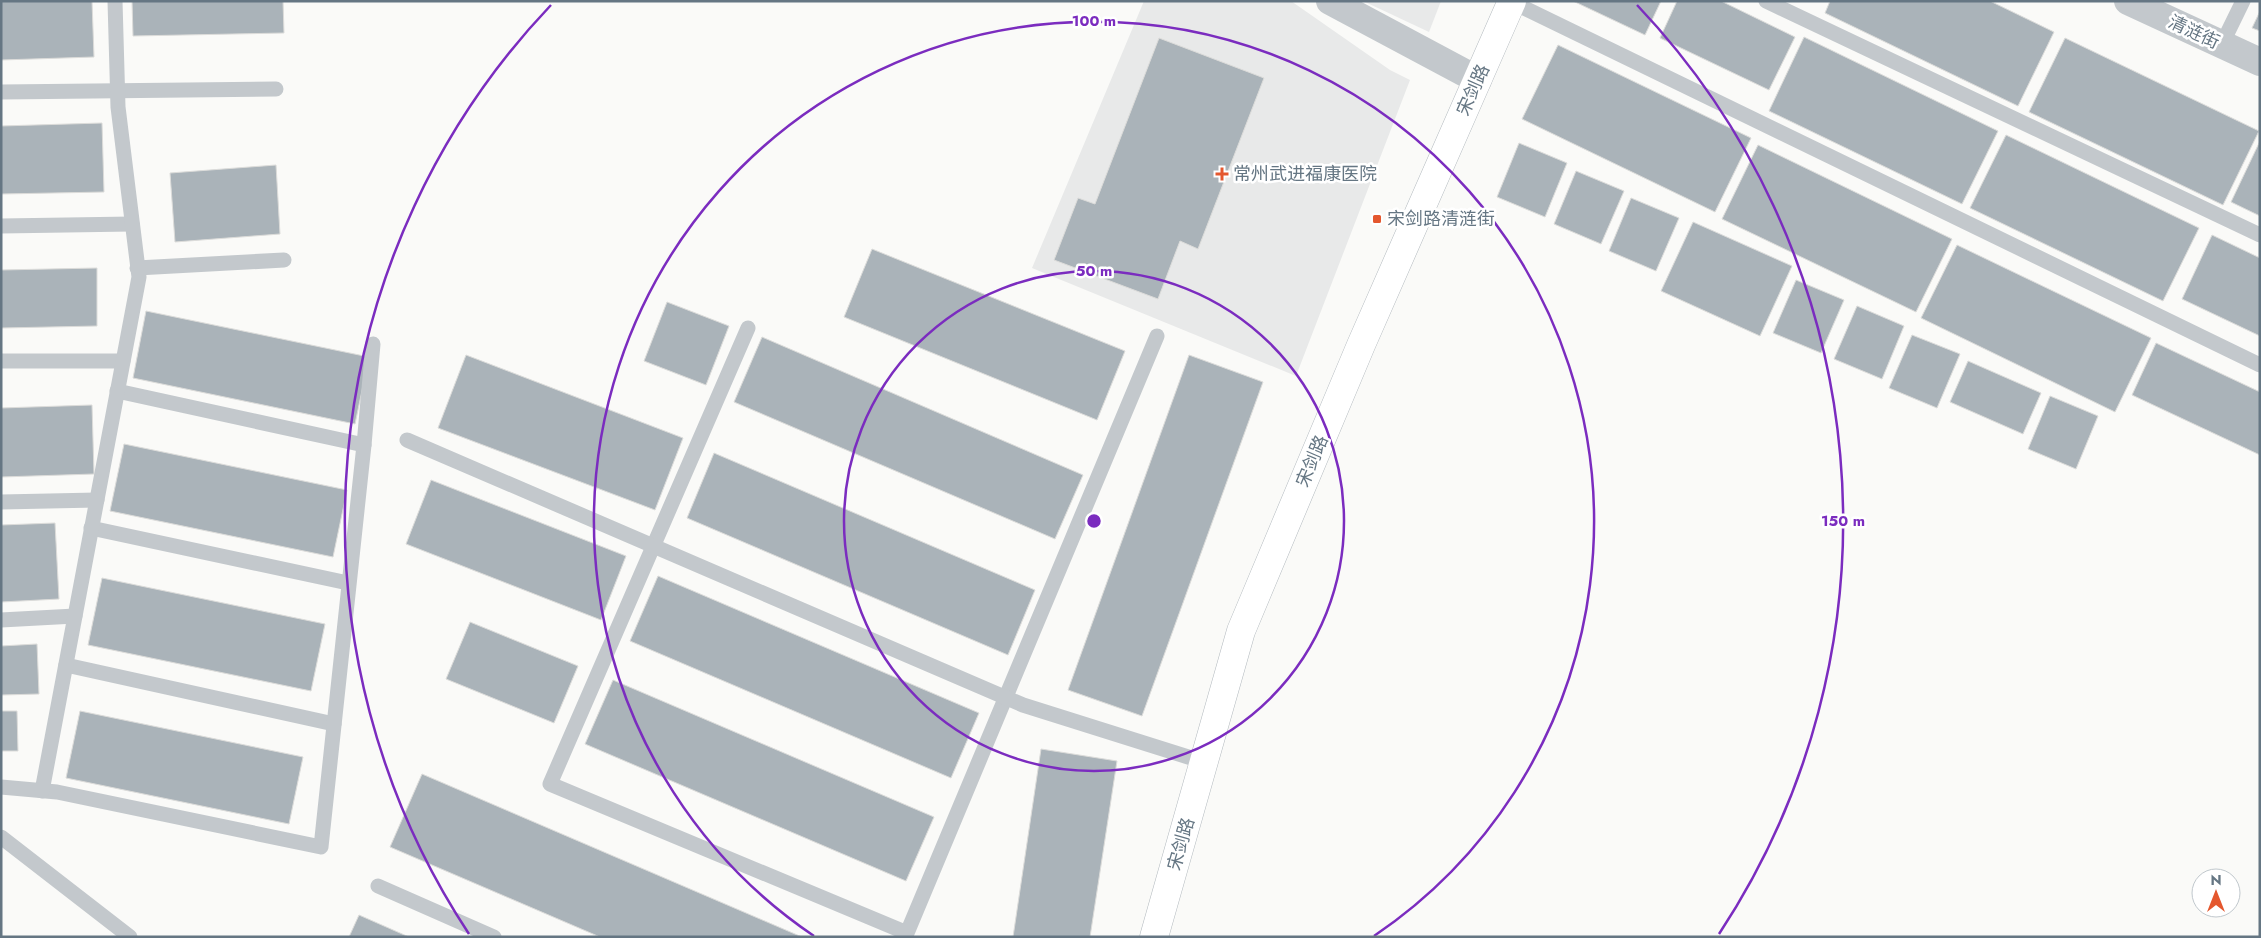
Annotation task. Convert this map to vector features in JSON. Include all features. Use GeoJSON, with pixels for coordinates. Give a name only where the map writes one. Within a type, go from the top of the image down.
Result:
{"type":"FeatureCollection","features":[{"type":"Feature","properties":{"kind":"main road","name":"宋剑路"},"geometry":{"type":"LineString","coordinates":[[1154,937],[1240,631],[1361,344],[1512,1]]}},
{"type":"Feature","properties":{"kind":"street"},"geometry":{"type":"LineString","coordinates":[[1330,1],[1478,80]]}},
{"type":"Feature","properties":{"kind":"street","name":"清涟街"},"geometry":{"type":"LineString","coordinates":[[2128,1],[2260,62]]}},
{"type":"Feature","properties":{"kind":"lane"},"geometry":{"type":"LineString","coordinates":[[42,791],[139,277],[117,90],[115,1]]}},
{"type":"Feature","properties":{"kind":"lane"},"geometry":{"type":"LineString","coordinates":[[1512,1],[2260,365]]}},
{"type":"Feature","properties":{"kind":"lane"},"geometry":{"type":"LineString","coordinates":[[1766,1],[2260,235]]}},
{"type":"Feature","properties":{"kind":"lane"},"geometry":{"type":"LineString","coordinates":[[2222,44],[2243,1]]}},
{"type":"Feature","properties":{"kind":"lane"},"geometry":{"type":"LineString","coordinates":[[1,92],[276,89]]}},
{"type":"Feature","properties":{"kind":"lane"},"geometry":{"type":"LineString","coordinates":[[1,226],[132,224]]}},
{"type":"Feature","properties":{"kind":"lane"},"geometry":{"type":"LineString","coordinates":[[137,268],[284,260]]}},
{"type":"Feature","properties":{"kind":"lane"},"geometry":{"type":"LineString","coordinates":[[748,328],[550,784],[907,933],[1157,336]]}},
{"type":"Feature","properties":{"kind":"lane"},"geometry":{"type":"LineString","coordinates":[[1,787],[57,792],[321,848],[373,344]]}},
{"type":"Feature","properties":{"kind":"lane"},"geometry":{"type":"LineString","coordinates":[[1,362],[123,361]]}},
{"type":"Feature","properties":{"kind":"lane"},"geometry":{"type":"LineString","coordinates":[[117,391],[364,445]]}},
{"type":"Feature","properties":{"kind":"lane"},"geometry":{"type":"LineString","coordinates":[[407,440],[1006,698],[1204,762]]}},
{"type":"Feature","properties":{"kind":"lane"},"geometry":{"type":"LineString","coordinates":[[1,502],[96,500]]}},
{"type":"Feature","properties":{"kind":"lane"},"geometry":{"type":"LineString","coordinates":[[91,528],[348,583]]}},
{"type":"Feature","properties":{"kind":"lane"},"geometry":{"type":"LineString","coordinates":[[1,620],[75,616]]}},
{"type":"Feature","properties":{"kind":"lane"},"geometry":{"type":"LineString","coordinates":[[66,665],[334,724]]}},
{"type":"Feature","properties":{"kind":"lane"},"geometry":{"type":"LineString","coordinates":[[1,837],[130,937]]}},
{"type":"Feature","properties":{"kind":"lane"},"geometry":{"type":"LineString","coordinates":[[378,886],[494,937]]}},
{"type":"Feature","properties":{"kind":"shaded area","name":"常州武进福康医院"},"geometry":{"type":"Polygon","coordinates":[[[1144,1],[1291,1],[1390,70],[1410,80],[1296,376],[1032,268],[1144,1]]]}},
{"type":"Feature","properties":{"kind":"shaded area"},"geometry":{"type":"Polygon","coordinates":[[[1363,1],[1441,1],[1429,32],[1363,1]]]}},
{"type":"Feature","properties":{"kind":"building"},"geometry":{"type":"Polygon","coordinates":[[[1,1],[92,1],[94,57],[1,60],[1,1]]]}},
{"type":"Feature","properties":{"kind":"building"},"geometry":{"type":"Polygon","coordinates":[[[132,1],[283,1],[284,33],[133,36],[132,1]]]}},
{"type":"Feature","properties":{"kind":"building"},"geometry":{"type":"Polygon","coordinates":[[[1573,1],[1661,1],[1645,35],[1573,1]]]}},
{"type":"Feature","properties":{"kind":"building"},"geometry":{"type":"Polygon","coordinates":[[[1677,1],[1721,1],[1795,37],[1769,90],[1660,38],[1677,1]]]}},
{"type":"Feature","properties":{"kind":"building"},"geometry":{"type":"Polygon","coordinates":[[[1830,1],[1990,1],[2054,32],[2018,106],[1825,13],[1830,1]]]}},
{"type":"Feature","properties":{"kind":"building"},"geometry":{"type":"Polygon","coordinates":[[[2260,11],[2260,31],[2252,28],[2260,11]]]}},
{"type":"Feature","properties":{"kind":"building"},"geometry":{"type":"Polygon","coordinates":[[[1804,37],[1998,131],[1962,204],[1769,111],[1804,37]]]}},
{"type":"Feature","properties":{"kind":"building"},"geometry":{"type":"Polygon","coordinates":[[[1159,38],[1264,78],[1198,249],[1180,241],[1158,299],[1054,260],[1078,198],[1095,204],[1159,38]]]}},
{"type":"Feature","properties":{"kind":"building"},"geometry":{"type":"Polygon","coordinates":[[[2065,38],[2259,131],[2223,205],[2029,112],[2065,38]]]}},
{"type":"Feature","properties":{"kind":"building"},"geometry":{"type":"Polygon","coordinates":[[[1558,45],[1751,138],[1715,212],[1522,119],[1558,45]]]}},
{"type":"Feature","properties":{"kind":"building"},"geometry":{"type":"Polygon","coordinates":[[[102,123],[104,192],[1,194],[1,126],[102,123]]]}},
{"type":"Feature","properties":{"kind":"building"},"geometry":{"type":"Polygon","coordinates":[[[2006,135],[2199,228],[2163,301],[1970,208],[2006,135]]]}},
{"type":"Feature","properties":{"kind":"building"},"geometry":{"type":"Polygon","coordinates":[[[2260,141],[2260,216],[2231,202],[2260,141]]]}},
{"type":"Feature","properties":{"kind":"building"},"geometry":{"type":"Polygon","coordinates":[[[1519,143],[1567,163],[1545,217],[1497,197],[1519,143]]]}},
{"type":"Feature","properties":{"kind":"building"},"geometry":{"type":"Polygon","coordinates":[[[1758,145],[1952,239],[1916,312],[1722,219],[1758,145]]]}},
{"type":"Feature","properties":{"kind":"building"},"geometry":{"type":"Polygon","coordinates":[[[276,165],[280,234],[175,242],[170,173],[276,165]]]}},
{"type":"Feature","properties":{"kind":"building"},"geometry":{"type":"Polygon","coordinates":[[[1576,171],[1624,191],[1601,244],[1554,224],[1576,171]]]}},
{"type":"Feature","properties":{"kind":"building"},"geometry":{"type":"Polygon","coordinates":[[[1631,198],[1679,218],[1656,271],[1609,251],[1631,198]]]}},
{"type":"Feature","properties":{"kind":"building"},"geometry":{"type":"Polygon","coordinates":[[[1693,222],[1792,266],[1760,336],[1661,291],[1693,222]]]}},
{"type":"Feature","properties":{"kind":"building"},"geometry":{"type":"Polygon","coordinates":[[[2212,235],[2260,258],[2260,336],[2182,299],[2212,235]]]}},
{"type":"Feature","properties":{"kind":"building"},"geometry":{"type":"Polygon","coordinates":[[[1957,245],[2151,338],[2115,412],[1921,318],[1957,245]]]}},
{"type":"Feature","properties":{"kind":"building"},"geometry":{"type":"Polygon","coordinates":[[[872,249],[1125,351],[1097,420],[844,317],[872,249]]]}},
{"type":"Feature","properties":{"kind":"building"},"geometry":{"type":"Polygon","coordinates":[[[97,268],[97,326],[1,328],[1,270],[97,268]]]}},
{"type":"Feature","properties":{"kind":"building"},"geometry":{"type":"Polygon","coordinates":[[[1796,280],[1844,300],[1821,353],[1773,333],[1796,280]]]}},
{"type":"Feature","properties":{"kind":"building"},"geometry":{"type":"Polygon","coordinates":[[[667,302],[729,326],[706,385],[644,361],[667,302]]]}},
{"type":"Feature","properties":{"kind":"building"},"geometry":{"type":"Polygon","coordinates":[[[1857,306],[1904,326],[1882,379],[1834,359],[1857,306]]]}},
{"type":"Feature","properties":{"kind":"building"},"geometry":{"type":"Polygon","coordinates":[[[146,311],[369,357],[355,424],[133,378],[146,311]]]}},
{"type":"Feature","properties":{"kind":"building"},"geometry":{"type":"Polygon","coordinates":[[[1912,335],[1960,354],[1937,408],[1889,388],[1912,335]]]}},
{"type":"Feature","properties":{"kind":"building"},"geometry":{"type":"Polygon","coordinates":[[[762,337],[1083,475],[1055,539],[734,402],[762,337]]]}},
{"type":"Feature","properties":{"kind":"building"},"geometry":{"type":"Polygon","coordinates":[[[2156,343],[2260,392],[2260,455],[2132,395],[2156,343]]]}},
{"type":"Feature","properties":{"kind":"building"},"geometry":{"type":"Polygon","coordinates":[[[466,355],[683,438],[655,510],[438,428],[466,355]]]}},
{"type":"Feature","properties":{"kind":"building"},"geometry":{"type":"Polygon","coordinates":[[[1189,355],[1263,382],[1142,716],[1068,690],[1189,355]]]}},
{"type":"Feature","properties":{"kind":"building"},"geometry":{"type":"Polygon","coordinates":[[[1968,361],[2041,393],[2023,434],[1950,402],[1968,361]]]}},
{"type":"Feature","properties":{"kind":"building"},"geometry":{"type":"Polygon","coordinates":[[[2050,396],[2098,416],[2076,469],[2028,449],[2050,396]]]}},
{"type":"Feature","properties":{"kind":"building"},"geometry":{"type":"Polygon","coordinates":[[[92,405],[94,474],[1,477],[1,408],[92,405]]]}},
{"type":"Feature","properties":{"kind":"building"},"geometry":{"type":"Polygon","coordinates":[[[124,444],[347,490],[333,557],[110,511],[124,444]]]}},
{"type":"Feature","properties":{"kind":"building"},"geometry":{"type":"Polygon","coordinates":[[[714,453],[1035,590],[1008,655],[687,518],[714,453]]]}},
{"type":"Feature","properties":{"kind":"building"},"geometry":{"type":"Polygon","coordinates":[[[431,480],[626,556],[601,620],[406,544],[431,480]]]}},
{"type":"Feature","properties":{"kind":"building"},"geometry":{"type":"Polygon","coordinates":[[[55,523],[59,599],[1,602],[1,525],[55,523]]]}},
{"type":"Feature","properties":{"kind":"building"},"geometry":{"type":"Polygon","coordinates":[[[658,576],[979,713],[951,778],[630,641],[658,576]]]}},
{"type":"Feature","properties":{"kind":"building"},"geometry":{"type":"Polygon","coordinates":[[[102,578],[325,624],[311,691],[88,645],[102,578]]]}},
{"type":"Feature","properties":{"kind":"building"},"geometry":{"type":"Polygon","coordinates":[[[470,622],[578,666],[554,723],[446,679],[470,622]]]}},
{"type":"Feature","properties":{"kind":"building"},"geometry":{"type":"Polygon","coordinates":[[[37,644],[39,694],[1,695],[1,646],[37,644]]]}},
{"type":"Feature","properties":{"kind":"building"},"geometry":{"type":"Polygon","coordinates":[[[613,680],[934,817],[906,881],[585,744],[613,680]]]}},
{"type":"Feature","properties":{"kind":"building"},"geometry":{"type":"Polygon","coordinates":[[[1,711],[17,711],[18,751],[1,751],[1,711]]]}},
{"type":"Feature","properties":{"kind":"building"},"geometry":{"type":"Polygon","coordinates":[[[80,711],[303,757],[289,824],[66,778],[80,711]]]}},
{"type":"Feature","properties":{"kind":"building"},"geometry":{"type":"Polygon","coordinates":[[[1041,749],[1117,761],[1090,937],[1013,937],[1041,749]]]}},
{"type":"Feature","properties":{"kind":"building"},"geometry":{"type":"Polygon","coordinates":[[[422,774],[802,937],[600,937],[390,847],[422,774]]]}},
{"type":"Feature","properties":{"kind":"building"},"geometry":{"type":"Polygon","coordinates":[[[359,915],[409,937],[349,937],[359,915]]]}},
{"type":"Feature","properties":{"kind":"place","name":"常州武进福康医院"},"geometry":{"type":"Point","coordinates":[1222,174]}},
{"type":"Feature","properties":{"kind":"place","name":"宋剑路清涟街"},"geometry":{"type":"Point","coordinates":[1377,219]}}]}
